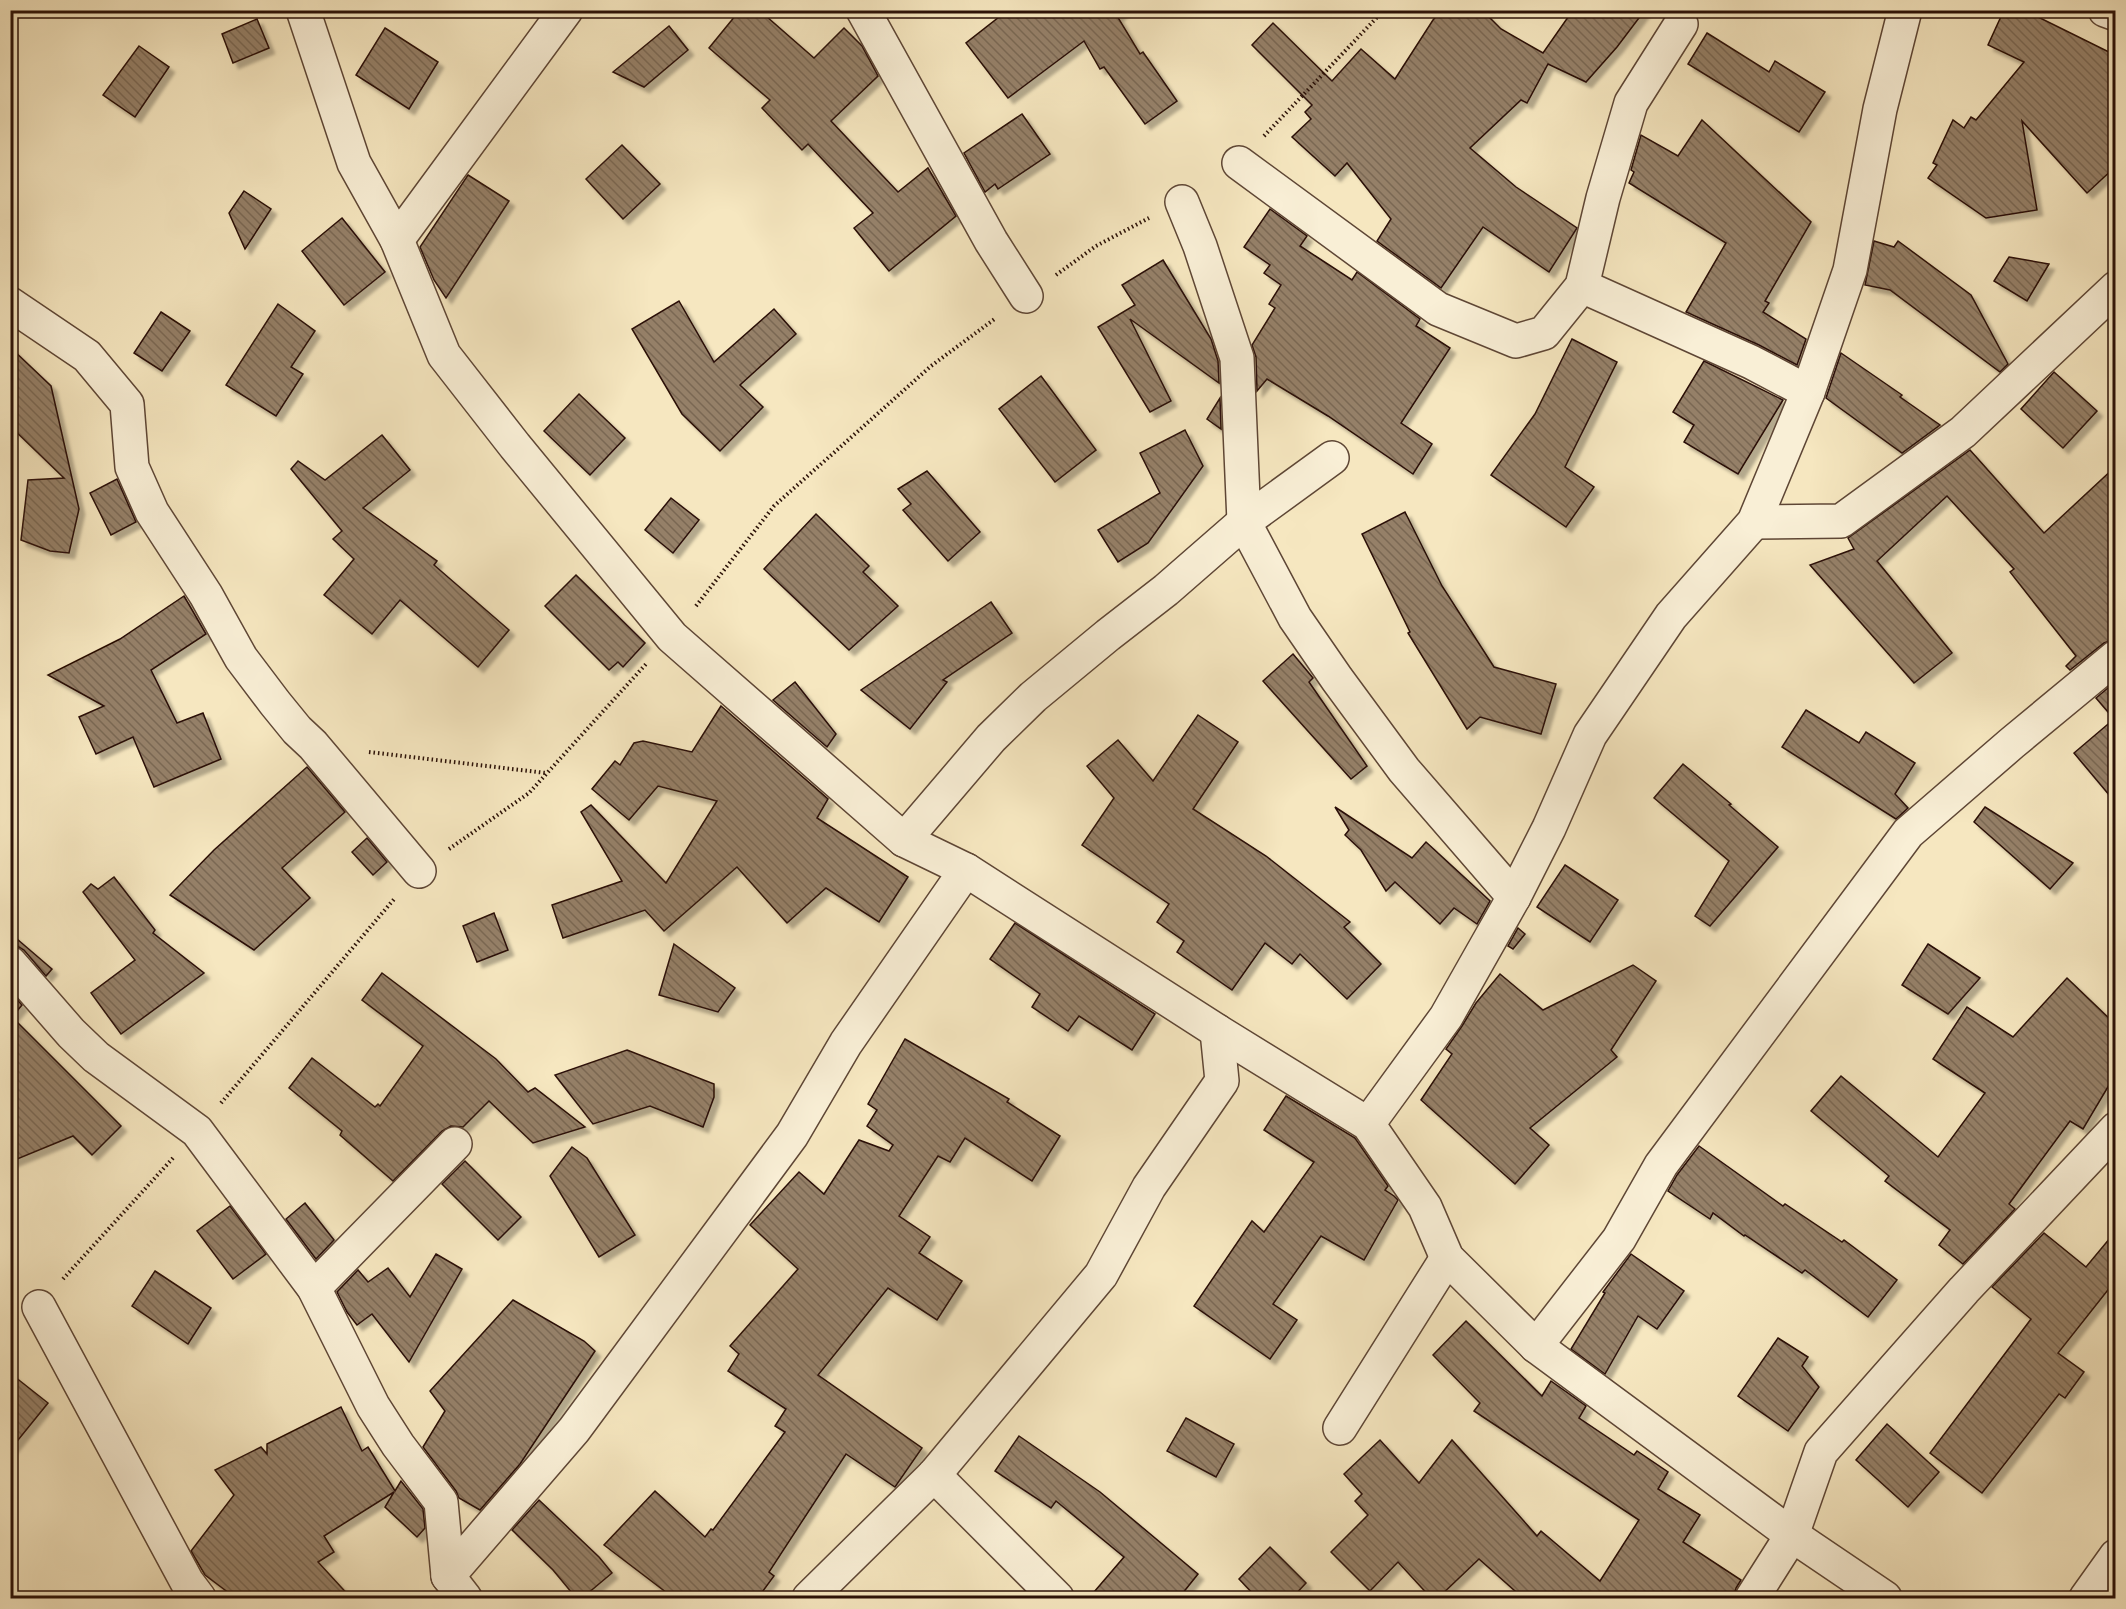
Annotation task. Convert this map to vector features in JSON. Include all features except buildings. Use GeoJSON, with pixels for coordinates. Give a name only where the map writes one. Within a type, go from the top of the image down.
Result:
{"type":"FeatureCollection","features":[{"type":"Feature","properties":{"kind":"street"},"geometry":{"type":"LineString","coordinates":[[303,10],[354,163],[397,240],[444,355],[515,446],[672,637],[904,840],[966,870],[1368,1125],[1425,1207],[1447,1258],[1536,1346],[1792,1535],[1885,1599]]}},
{"type":"Feature","properties":{"kind":"street"},"geometry":{"type":"LineString","coordinates":[[397,240],[566,10]]}},
{"type":"Feature","properties":{"kind":"street"},"geometry":{"type":"LineString","coordinates":[[863,10],[991,241],[1026,296]]}},
{"type":"Feature","properties":{"kind":"street"},"geometry":{"type":"LineString","coordinates":[[1368,1125],[1446,1017],[1514,897],[1549,828],[1590,735],[1671,616],[1754,522],[1808,392],[1850,270],[1880,109],[1905,10]]}},
{"type":"Feature","properties":{"kind":"street"},"geometry":{"type":"LineString","coordinates":[[2105,10],[2115,14]]}},
{"type":"Feature","properties":{"kind":"street"},"geometry":{"type":"LineString","coordinates":[[1239,164],[1438,309],[1516,341],[1544,333],[1582,286],[1603,198],[1631,104],[1681,24]]}},
{"type":"Feature","properties":{"kind":"street"},"geometry":{"type":"LineString","coordinates":[[1182,202],[1200,246],[1237,358],[1244,522],[1294,618],[1337,679],[1404,770],[1514,897]]}},
{"type":"Feature","properties":{"kind":"street"},"geometry":{"type":"LineString","coordinates":[[1582,286],[1751,362],[1808,392]]}},
{"type":"Feature","properties":{"kind":"street"},"geometry":{"type":"LineString","coordinates":[[1754,522],[1841,521],[1963,432],[2115,288]]}},
{"type":"Feature","properties":{"kind":"street"},"geometry":{"type":"LineString","coordinates":[[10,304],[87,356],[127,404],[132,467],[152,512],[206,595],[241,658],[274,703],[313,745],[419,871]]}},
{"type":"Feature","properties":{"kind":"street"},"geometry":{"type":"LineString","coordinates":[[904,840],[991,738],[1034,697],[1166,590],[1244,522],[1332,459]]}},
{"type":"Feature","properties":{"kind":"street"},"geometry":{"type":"LineString","coordinates":[[1536,1346],[1619,1239],[1661,1165],[1908,833],[2115,657]]}},
{"type":"Feature","properties":{"kind":"street"},"geometry":{"type":"LineString","coordinates":[[456,1587],[792,1135],[846,1043],[966,870]]}},
{"type":"Feature","properties":{"kind":"street"},"geometry":{"type":"LineString","coordinates":[[10,963],[71,1033],[96,1056],[197,1131],[314,1288],[373,1406],[398,1445],[441,1502],[456,1587]]}},
{"type":"Feature","properties":{"kind":"street"},"geometry":{"type":"LineString","coordinates":[[809,1599],[934,1475],[1101,1275],[1149,1187],[1222,1081],[1217,1031]]}},
{"type":"Feature","properties":{"kind":"street"},"geometry":{"type":"LineString","coordinates":[[1752,1599],[1792,1535],[1821,1452],[1964,1290],[2115,1129]]}},
{"type":"Feature","properties":{"kind":"street"},"geometry":{"type":"LineString","coordinates":[[314,1288],[454,1144]]}},
{"type":"Feature","properties":{"kind":"street"},"geometry":{"type":"LineString","coordinates":[[1340,1428],[1447,1258]]}},
{"type":"Feature","properties":{"kind":"street"},"geometry":{"type":"LineString","coordinates":[[39,1307],[187,1582],[199,1599]]}},
{"type":"Feature","properties":{"kind":"street"},"geometry":{"type":"LineString","coordinates":[[934,1475],[1057,1599]]}},
{"type":"Feature","properties":{"kind":"street"},"geometry":{"type":"LineString","coordinates":[[2086,1599],[2115,1556]]}},
{"type":"Feature","properties":{"kind":"path"},"geometry":{"type":"LineString","coordinates":[[313,745],[547,773]]}}]}
